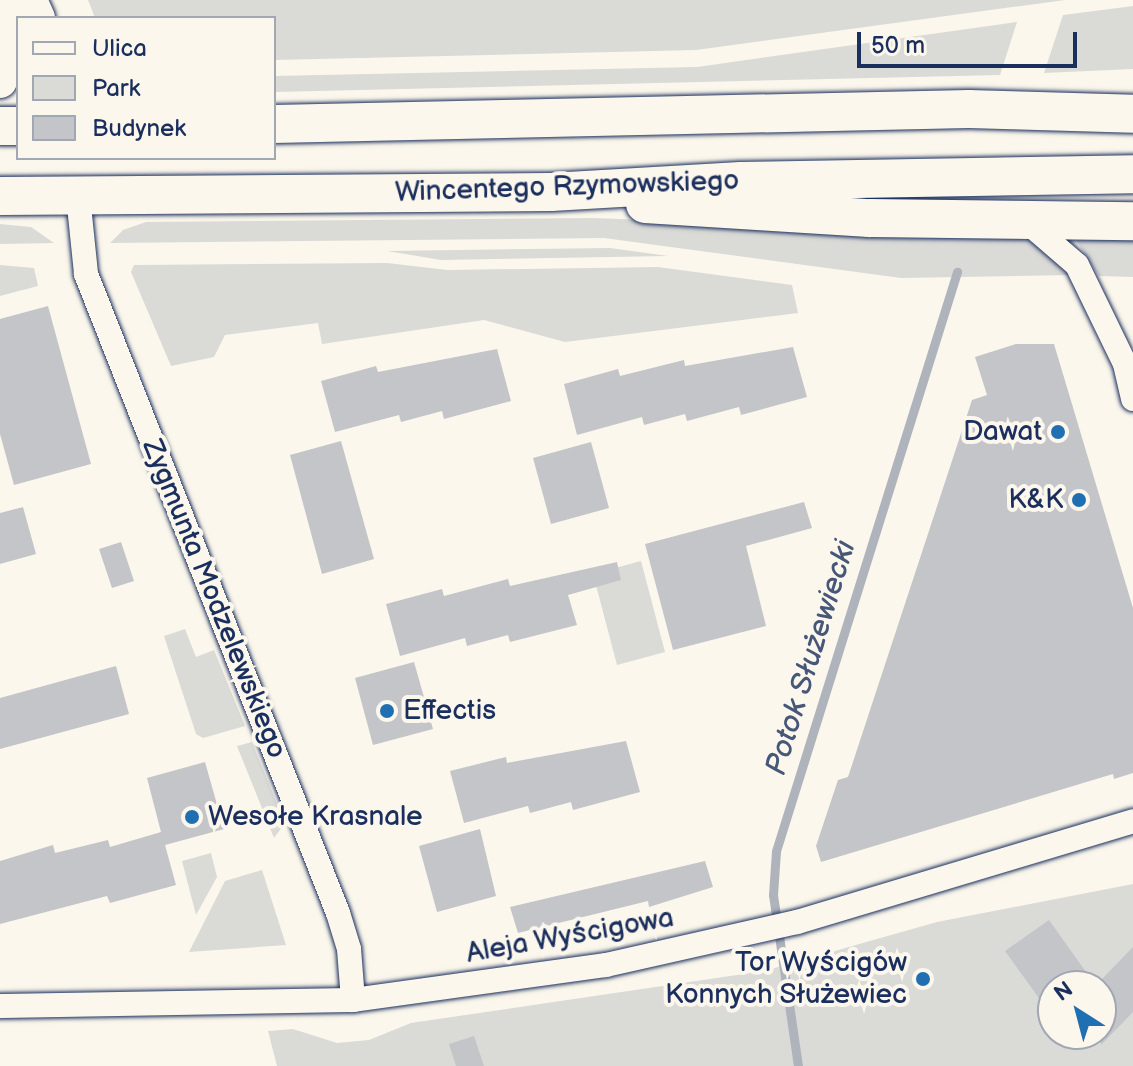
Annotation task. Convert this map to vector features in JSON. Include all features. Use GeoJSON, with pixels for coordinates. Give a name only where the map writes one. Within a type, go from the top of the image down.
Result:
{"type":"FeatureCollection","features":[{"type":"Feature","properties":{"kind":"main road"},"geometry":{"type":"LineString","coordinates":[[969,109],[1133,93]]}},
{"type":"Feature","properties":{"kind":"main road"},"geometry":{"type":"LineString","coordinates":[[276,124],[969,109],[1133,114]]}},
{"type":"Feature","properties":{"kind":"main road","name":"Wincentego Rzymowskiego"},"geometry":{"type":"LineString","coordinates":[[0,196],[551,192],[741,181],[1133,174]]}},
{"type":"Feature","properties":{"kind":"main road","name":"Wincentego Rzymowskiego"},"geometry":{"type":"LineString","coordinates":[[551,192],[708,212],[1133,221]]}},
{"type":"Feature","properties":{"kind":"street"},"geometry":{"type":"LineString","coordinates":[[0,81],[14,48],[9,0]]}},
{"type":"Feature","properties":{"kind":"street","name":"Zygmunta Modzelewskiego"},"geometry":{"type":"LineString","coordinates":[[78,196],[86,274],[338,913],[349,949],[353,1000]]}},
{"type":"Feature","properties":{"kind":"street"},"geometry":{"type":"LineString","coordinates":[[1023,219],[1060,245],[1077,265],[1129,354],[1133,399]]}},
{"type":"Feature","properties":{"kind":"street","name":"Aleja Wyścigowa"},"geometry":{"type":"LineString","coordinates":[[0,1006],[353,1000],[606,965],[797,922],[1133,821]]}},
{"type":"Feature","properties":{"kind":"green space"},"geometry":{"type":"Polygon","coordinates":[[[88,0],[1065,0],[696,50],[276,60],[276,16],[94,16],[88,0]]]}},
{"type":"Feature","properties":{"kind":"green space"},"geometry":{"type":"Polygon","coordinates":[[[1133,6],[1133,69],[1044,73],[1063,15],[1133,6]]]}},
{"type":"Feature","properties":{"kind":"green space"},"geometry":{"type":"Polygon","coordinates":[[[1017,22],[1000,75],[276,92],[276,76],[697,67],[1017,22]]]}},
{"type":"Feature","properties":{"kind":"green space"},"geometry":{"type":"Polygon","coordinates":[[[594,218],[1010,234],[1037,244],[1069,275],[901,278],[604,238],[110,243],[123,230],[146,222],[594,218]]]}},
{"type":"Feature","properties":{"kind":"green space"},"geometry":{"type":"Polygon","coordinates":[[[0,224],[31,227],[54,243],[0,244],[0,224]]]}},
{"type":"Feature","properties":{"kind":"green space"},"geometry":{"type":"Polygon","coordinates":[[[1133,235],[1133,277],[1099,276],[1076,240],[1133,235]]]}},
{"type":"Feature","properties":{"kind":"green space"},"geometry":{"type":"Polygon","coordinates":[[[610,248],[668,256],[441,260],[387,251],[610,248]]]}},
{"type":"Feature","properties":{"kind":"green space"},"geometry":{"type":"Polygon","coordinates":[[[387,263],[447,270],[658,267],[792,285],[798,313],[565,342],[484,320],[322,344],[318,323],[225,335],[214,357],[171,366],[131,272],[134,265],[387,263]]]}},
{"type":"Feature","properties":{"kind":"green space"},"geometry":{"type":"Polygon","coordinates":[[[0,265],[34,268],[38,286],[0,296],[0,265]]]}},
{"type":"Feature","properties":{"kind":"green space"},"geometry":{"type":"Polygon","coordinates":[[[641,561],[665,652],[617,665],[593,574],[641,561]]]}},
{"type":"Feature","properties":{"kind":"green space"},"geometry":{"type":"Polygon","coordinates":[[[185,629],[196,657],[214,650],[245,726],[203,738],[196,734],[164,636],[185,629]]]}},
{"type":"Feature","properties":{"kind":"green space"},"geometry":{"type":"Polygon","coordinates":[[[252,742],[285,823],[274,838],[237,746],[252,742]]]}},
{"type":"Feature","properties":{"kind":"green space"},"geometry":{"type":"Polygon","coordinates":[[[211,853],[217,877],[196,915],[182,861],[211,853]]]}},
{"type":"Feature","properties":{"kind":"green space"},"geometry":{"type":"Polygon","coordinates":[[[262,870],[286,945],[189,952],[225,881],[262,870]]]}},
{"type":"Feature","properties":{"kind":"green space","name":"Tor Wyścigów Konnych Służewiec"},"geometry":{"type":"Polygon","coordinates":[[[1133,884],[1133,1066],[277,1066],[268,1031],[293,1029],[337,1043],[369,1040],[411,1023],[764,971],[937,922],[1133,884]]]}},
{"type":"Feature","properties":{"kind":"building"},"geometry":{"type":"Polygon","coordinates":[[[48,306],[91,464],[14,485],[0,434],[0,319],[48,306]]]}},
{"type":"Feature","properties":{"kind":"building"},"geometry":{"type":"Polygon","coordinates":[[[1016,344],[1054,344],[1133,608],[1133,773],[1114,779],[1113,774],[821,862],[816,846],[838,780],[848,777],[972,400],[987,395],[975,357],[1016,344]]]}},
{"type":"Feature","properties":{"kind":"building"},"geometry":{"type":"Polygon","coordinates":[[[793,347],[807,397],[741,415],[739,407],[687,421],[685,414],[644,425],[642,417],[577,435],[564,384],[618,369],[620,376],[684,360],[685,366],[793,347]]]}},
{"type":"Feature","properties":{"kind":"building"},"geometry":{"type":"Polygon","coordinates":[[[497,349],[511,401],[444,419],[442,411],[401,422],[399,415],[335,432],[321,381],[376,366],[378,372],[497,349]]]}},
{"type":"Feature","properties":{"kind":"building"},"geometry":{"type":"Polygon","coordinates":[[[341,441],[374,559],[322,574],[290,455],[341,441]]]}},
{"type":"Feature","properties":{"kind":"building"},"geometry":{"type":"Polygon","coordinates":[[[591,442],[609,508],[551,524],[533,458],[591,442]]]}},
{"type":"Feature","properties":{"kind":"building"},"geometry":{"type":"Polygon","coordinates":[[[804,502],[812,528],[746,546],[766,626],[673,650],[645,544],[804,502]]]}},
{"type":"Feature","properties":{"kind":"building"},"geometry":{"type":"Polygon","coordinates":[[[23,507],[36,554],[0,564],[0,513],[23,507]]]}},
{"type":"Feature","properties":{"kind":"building"},"geometry":{"type":"Polygon","coordinates":[[[121,542],[134,581],[112,588],[99,549],[121,542]]]}},
{"type":"Feature","properties":{"kind":"building"},"geometry":{"type":"Polygon","coordinates":[[[617,562],[621,580],[568,595],[577,625],[510,642],[508,635],[467,646],[465,638],[400,656],[386,604],[442,589],[444,596],[508,579],[510,586],[617,562]]]}},
{"type":"Feature","properties":{"kind":"building"},"geometry":{"type":"Polygon","coordinates":[[[414,662],[433,729],[373,745],[355,678],[414,662]]]}},
{"type":"Feature","properties":{"kind":"building"},"geometry":{"type":"Polygon","coordinates":[[[116,666],[129,714],[0,749],[0,698],[116,666]]]}},
{"type":"Feature","properties":{"kind":"building"},"geometry":{"type":"Polygon","coordinates":[[[626,741],[640,792],[573,810],[571,802],[530,813],[528,806],[464,823],[450,771],[506,757],[507,763],[626,741]]]}},
{"type":"Feature","properties":{"kind":"building"},"geometry":{"type":"Polygon","coordinates":[[[205,762],[224,829],[165,845],[176,885],[110,903],[107,896],[0,924],[0,861],[53,845],[55,853],[108,840],[110,847],[161,832],[147,778],[205,762]]]}},
{"type":"Feature","properties":{"kind":"building"},"geometry":{"type":"Polygon","coordinates":[[[480,829],[496,896],[437,912],[419,846],[480,829]]]}},
{"type":"Feature","properties":{"kind":"building"},"geometry":{"type":"Polygon","coordinates":[[[705,861],[713,887],[649,907],[648,901],[518,933],[510,907],[705,861]]]}},
{"type":"Feature","properties":{"kind":"building"},"geometry":{"type":"Polygon","coordinates":[[[1049,920],[1085,970],[1037,970],[1037,995],[1005,951],[1049,920]]]}},
{"type":"Feature","properties":{"kind":"building"},"geometry":{"type":"Polygon","coordinates":[[[1133,947],[1133,1012],[1117,1028],[1117,970],[1111,970],[1133,947]]]}},
{"type":"Feature","properties":{"kind":"building"},"geometry":{"type":"Polygon","coordinates":[[[474,1036],[484,1066],[456,1066],[449,1044],[474,1036]]]}},
{"type":"Feature","properties":{"kind":"waterway","name":"Potok Służewiecki"},"geometry":{"type":"LineString","coordinates":[[798,1066],[773,895],[776,851],[957,272]]}},
{"type":"Feature","properties":{"kind":"place","name":"Dawat"},"geometry":{"type":"Point","coordinates":[1058,432]}},
{"type":"Feature","properties":{"kind":"place","name":"K&K"},"geometry":{"type":"Point","coordinates":[1079,500]}},
{"type":"Feature","properties":{"kind":"place","name":"Effectis"},"geometry":{"type":"Point","coordinates":[387,711]}},
{"type":"Feature","properties":{"kind":"place","name":"Wesołe Krasnale"},"geometry":{"type":"Point","coordinates":[192,817]}},
{"type":"Feature","properties":{"kind":"place","name":"Tor Wyścigów Konnych Służewiec"},"geometry":{"type":"Point","coordinates":[923,979]}}]}
